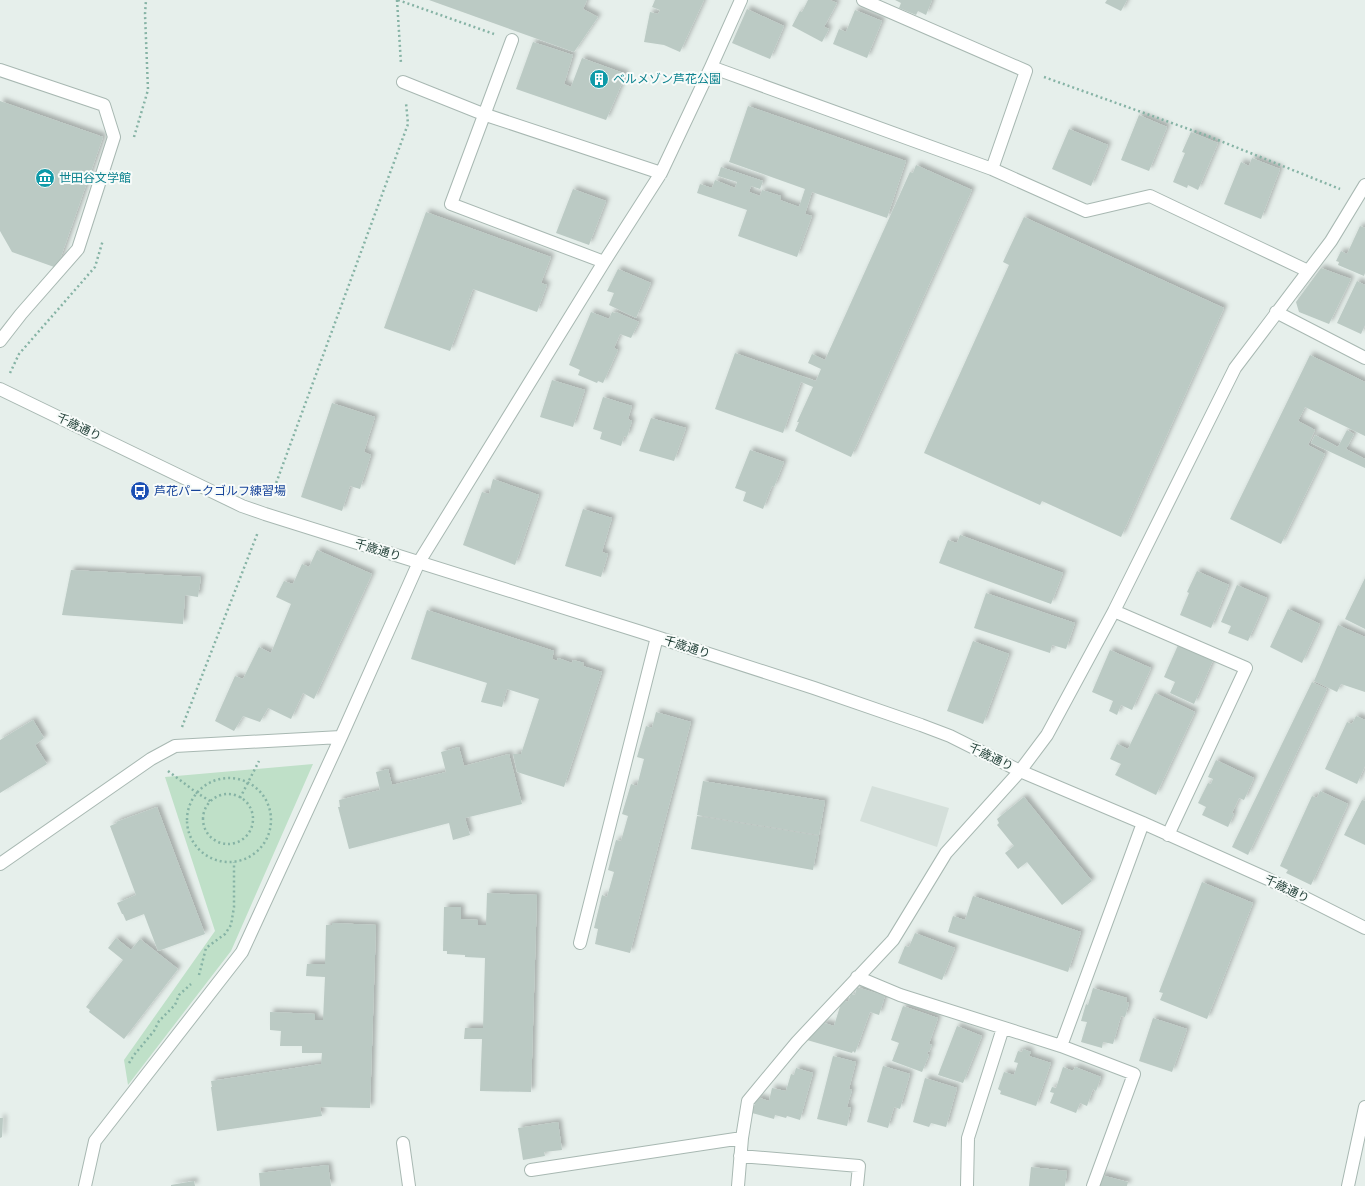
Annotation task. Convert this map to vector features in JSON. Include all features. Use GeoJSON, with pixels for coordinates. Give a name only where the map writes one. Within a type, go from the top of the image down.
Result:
{"type":"FeatureCollection","features":[{"type":"Feature","properties":{"kind":"street"},"geometry":{"type":"LineString","coordinates":[[85,1186],[95,1141],[242,952],[341,737],[419,562],[604,262],[661,173],[741,0]]}},
{"type":"Feature","properties":{"kind":"street"},"geometry":{"type":"LineString","coordinates":[[863,0],[1026,71],[992,169]]}},
{"type":"Feature","properties":{"kind":"street"},"geometry":{"type":"LineString","coordinates":[[512,40],[451,204],[604,262]]}},
{"type":"Feature","properties":{"kind":"street"},"geometry":{"type":"LineString","coordinates":[[711,67],[992,169],[1086,211],[1150,196],[1308,271]]}},
{"type":"Feature","properties":{"kind":"street"},"geometry":{"type":"LineString","coordinates":[[0,70],[104,105],[114,137],[78,249],[20,314],[0,341]]}},
{"type":"Feature","properties":{"kind":"street"},"geometry":{"type":"LineString","coordinates":[[403,82],[484,114],[661,173]]}},
{"type":"Feature","properties":{"kind":"street"},"geometry":{"type":"LineString","coordinates":[[738,1186],[742,1138],[748,1101],[797,1042],[893,940],[946,853],[1020,771],[1047,735],[1114,611],[1235,368],[1331,241],[1365,185]]}},
{"type":"Feature","properties":{"kind":"street"},"geometry":{"type":"LineString","coordinates":[[1276,312],[1365,358]]}},
{"type":"Feature","properties":{"kind":"street","name":"千歳通り"},"geometry":{"type":"LineString","coordinates":[[1,390],[242,506],[806,685],[950,736],[1020,771],[1143,823],[1268,879],[1365,928]]}},
{"type":"Feature","properties":{"kind":"street"},"geometry":{"type":"LineString","coordinates":[[1114,611],[1246,668],[1168,835]]}},
{"type":"Feature","properties":{"kind":"street"},"geometry":{"type":"LineString","coordinates":[[580,943],[657,637]]}},
{"type":"Feature","properties":{"kind":"street"},"geometry":{"type":"LineString","coordinates":[[0,864],[151,759],[175,746],[341,737]]}},
{"type":"Feature","properties":{"kind":"street"},"geometry":{"type":"LineString","coordinates":[[1061,1046],[1143,823]]}},
{"type":"Feature","properties":{"kind":"street"},"geometry":{"type":"LineString","coordinates":[[857,977],[900,995],[1061,1046],[1134,1074],[1093,1186]]}},
{"type":"Feature","properties":{"kind":"street"},"geometry":{"type":"LineString","coordinates":[[967,1186],[968,1138],[1003,1028]]}},
{"type":"Feature","properties":{"kind":"street"},"geometry":{"type":"LineString","coordinates":[[1348,1186],[1365,1107]]}},
{"type":"Feature","properties":{"kind":"street"},"geometry":{"type":"LineString","coordinates":[[531,1170],[742,1138]]}},
{"type":"Feature","properties":{"kind":"street"},"geometry":{"type":"LineString","coordinates":[[403,1143],[409,1186]]}},
{"type":"Feature","properties":{"kind":"street"},"geometry":{"type":"LineString","coordinates":[[740,1156],[859,1166],[857,1186]]}},
{"type":"Feature","properties":{"kind":"path"},"geometry":{"type":"LineString","coordinates":[[175,746],[265,514],[408,124],[403,82],[398,0],[512,40]]}},
{"type":"Feature","properties":{"kind":"path"},"geometry":{"type":"LineString","coordinates":[[1026,71],[1208,136],[1358,196]]}},
{"type":"Feature","properties":{"kind":"path"},"geometry":{"type":"LineString","coordinates":[[1,390],[19,354],[95,268]]}},
{"type":"Feature","properties":{"kind":"path"},"geometry":{"type":"LineString","coordinates":[[240,798],[269,741]]}},
{"type":"Feature","properties":{"kind":"path"},"geometry":{"type":"LineString","coordinates":[[151,759],[210,801]]}},
{"type":"Feature","properties":{"kind":"path"},"geometry":{"type":"LineString","coordinates":[[225,778],[239,778],[248,782],[262,793],[269,805],[272,819],[270,833],[263,846],[253,855],[234,862],[212,859],[201,852],[192,840],[187,827],[187,813],[191,800],[197,793],[211,781],[225,778]]}},
{"type":"Feature","properties":{"kind":"path"},"geometry":{"type":"LineString","coordinates":[[225,794],[240,798],[247,803],[251,810],[253,819],[252,827],[248,835],[242,841],[226,845],[211,839],[205,832],[203,824],[202,815],[205,808],[210,801],[217,796],[225,794]]}},
{"type":"Feature","properties":{"kind":"path"},"geometry":{"type":"LineString","coordinates":[[198,977],[206,948],[225,934],[231,925],[234,907],[234,862]]}},
{"type":"Feature","properties":{"kind":"path"},"geometry":{"type":"LineString","coordinates":[[127,1066],[154,1031],[159,1021],[175,1005],[179,995],[194,982]]}},
{"type":"Feature","properties":{"kind":"shaded area"},"geometry":{"type":"Polygon","coordinates":[[[872,786],[949,808],[937,847],[860,821],[872,786]]]}},
{"type":"Feature","properties":{"kind":"green space"},"geometry":{"type":"Polygon","coordinates":[[[313,764],[231,951],[128,1085],[124,1060],[215,931],[165,777],[313,764]]]}},
{"type":"Feature","properties":{"kind":"building"},"geometry":{"type":"Polygon","coordinates":[[[429,0],[587,0],[583,9],[598,17],[574,52],[429,0]]]}},
{"type":"Feature","properties":{"kind":"building"},"geometry":{"type":"Polygon","coordinates":[[[655,0],[704,0],[680,52],[664,45],[644,42],[650,12],[658,14],[660,10],[652,7],[655,0]]]}},
{"type":"Feature","properties":{"kind":"building"},"geometry":{"type":"Polygon","coordinates":[[[808,0],[830,0],[837,3],[824,27],[829,29],[822,42],[792,26],[808,0]]]}},
{"type":"Feature","properties":{"kind":"building"},"geometry":{"type":"Polygon","coordinates":[[[895,0],[932,0],[926,15],[918,11],[916,15],[899,8],[901,3],[895,0]]]}},
{"type":"Feature","properties":{"kind":"building"},"geometry":{"type":"Polygon","coordinates":[[[1107,0],[1127,0],[1121,11],[1105,3],[1107,0]]]}},
{"type":"Feature","properties":{"kind":"building"},"geometry":{"type":"Polygon","coordinates":[[[747,9],[784,26],[770,59],[732,43],[747,9]]]}},
{"type":"Feature","properties":{"kind":"building"},"geometry":{"type":"Polygon","coordinates":[[[855,10],[882,21],[867,58],[833,44],[839,29],[846,32],[855,10]]]}},
{"type":"Feature","properties":{"kind":"building","name":"ベルメゾン芦花公園"},"geometry":{"type":"Polygon","coordinates":[[[533,42],[573,55],[564,84],[571,87],[582,58],[626,74],[606,120],[516,89],[533,42]]]}},
{"type":"Feature","properties":{"kind":"building"},"geometry":{"type":"Polygon","coordinates":[[[0,101],[103,137],[57,268],[12,252],[0,231],[0,101]]]}},
{"type":"Feature","properties":{"kind":"building"},"geometry":{"type":"Polygon","coordinates":[[[748,106],[906,161],[887,218],[812,192],[805,214],[812,216],[797,257],[738,236],[747,210],[697,193],[700,184],[712,188],[715,180],[735,188],[737,182],[718,176],[721,167],[763,181],[760,189],[751,186],[749,192],[760,196],[762,190],[781,196],[780,200],[799,207],[805,189],[729,162],[748,106]]]}},
{"type":"Feature","properties":{"kind":"building"},"geometry":{"type":"Polygon","coordinates":[[[1139,115],[1167,127],[1149,171],[1121,160],[1139,115]]]}},
{"type":"Feature","properties":{"kind":"building"},"geometry":{"type":"Polygon","coordinates":[[[1069,129],[1108,145],[1091,186],[1052,169],[1069,129]]]}},
{"type":"Feature","properties":{"kind":"building"},"geometry":{"type":"Polygon","coordinates":[[[1191,132],[1218,143],[1198,190],[1188,185],[1187,188],[1173,182],[1185,153],[1182,152],[1191,132]]]}},
{"type":"Feature","properties":{"kind":"building"},"geometry":{"type":"Polygon","coordinates":[[[1252,158],[1280,169],[1261,219],[1224,204],[1241,162],[1249,166],[1252,158]]]}},
{"type":"Feature","properties":{"kind":"building"},"geometry":{"type":"Polygon","coordinates":[[[916,165],[972,190],[851,457],[795,431],[799,422],[797,422],[813,387],[801,382],[783,433],[715,409],[735,353],[816,381],[821,369],[808,363],[812,354],[825,360],[910,172],[913,173],[916,165]]]}},
{"type":"Feature","properties":{"kind":"building"},"geometry":{"type":"Polygon","coordinates":[[[573,189],[606,201],[589,245],[556,233],[573,189]]]}},
{"type":"Feature","properties":{"kind":"building"},"geometry":{"type":"Polygon","coordinates":[[[426,212],[551,257],[541,283],[547,285],[537,312],[473,289],[450,351],[384,328],[426,212]]]}},
{"type":"Feature","properties":{"kind":"building"},"geometry":{"type":"Polygon","coordinates":[[[1024,217],[1224,308],[1121,537],[1042,501],[1040,505],[924,453],[1009,265],[1003,262],[1024,217]]]}},
{"type":"Feature","properties":{"kind":"building"},"geometry":{"type":"Polygon","coordinates":[[[1360,226],[1365,228],[1364,276],[1338,265],[1339,262],[1336,261],[1341,251],[1347,254],[1360,226]]]}},
{"type":"Feature","properties":{"kind":"building"},"geometry":{"type":"Polygon","coordinates":[[[1321,268],[1351,279],[1329,324],[1299,312],[1296,302],[1321,268]]]}},
{"type":"Feature","properties":{"kind":"building"},"geometry":{"type":"Polygon","coordinates":[[[618,269],[651,283],[636,318],[609,305],[614,293],[607,291],[618,269]]]}},
{"type":"Feature","properties":{"kind":"building"},"geometry":{"type":"Polygon","coordinates":[[[1357,281],[1365,285],[1365,325],[1361,334],[1337,323],[1357,281]]]}},
{"type":"Feature","properties":{"kind":"building"},"geometry":{"type":"Polygon","coordinates":[[[591,312],[609,319],[612,312],[616,312],[639,322],[631,338],[620,334],[614,348],[618,350],[603,383],[598,381],[597,383],[578,375],[580,370],[569,365],[591,312]]]}},
{"type":"Feature","properties":{"kind":"building"},"geometry":{"type":"Polygon","coordinates":[[[1310,355],[1365,382],[1365,436],[1305,407],[1298,421],[1315,430],[1308,445],[1325,454],[1281,544],[1230,519],[1310,355]]]}},
{"type":"Feature","properties":{"kind":"building"},"geometry":{"type":"Polygon","coordinates":[[[552,380],[585,390],[573,427],[540,417],[552,380]]]}},
{"type":"Feature","properties":{"kind":"building"},"geometry":{"type":"Polygon","coordinates":[[[603,397],[632,406],[628,419],[632,421],[627,437],[624,436],[621,446],[600,439],[602,432],[593,429],[603,397]]]}},
{"type":"Feature","properties":{"kind":"building"},"geometry":{"type":"Polygon","coordinates":[[[332,403],[375,417],[364,452],[371,455],[360,489],[350,486],[342,511],[301,497],[332,403]]]}},
{"type":"Feature","properties":{"kind":"building"},"geometry":{"type":"Polygon","coordinates":[[[651,418],[686,428],[674,461],[639,451],[651,418]]]}},
{"type":"Feature","properties":{"kind":"building"},"geometry":{"type":"Polygon","coordinates":[[[1347,430],[1354,434],[1346,449],[1365,459],[1365,468],[1311,443],[1315,435],[1338,447],[1347,430]]]}},
{"type":"Feature","properties":{"kind":"building"},"geometry":{"type":"Polygon","coordinates":[[[750,450],[784,462],[763,509],[743,501],[746,492],[735,488],[750,450]]]}},
{"type":"Feature","properties":{"kind":"building"},"geometry":{"type":"Polygon","coordinates":[[[493,479],[539,495],[515,565],[463,545],[482,492],[489,494],[493,479]]]}},
{"type":"Feature","properties":{"kind":"building"},"geometry":{"type":"Polygon","coordinates":[[[583,509],[612,518],[602,552],[608,554],[601,577],[565,566],[583,509]]]}},
{"type":"Feature","properties":{"kind":"building"},"geometry":{"type":"Polygon","coordinates":[[[960,535],[1063,573],[1051,604],[939,563],[948,540],[957,543],[960,535]]]}},
{"type":"Feature","properties":{"kind":"building"},"geometry":{"type":"Polygon","coordinates":[[[317,550],[372,574],[314,699],[303,693],[291,719],[268,708],[260,722],[243,716],[234,731],[215,721],[235,676],[243,679],[259,647],[271,653],[291,604],[276,597],[284,581],[293,584],[302,564],[309,567],[317,550]]]}},
{"type":"Feature","properties":{"kind":"building"},"geometry":{"type":"Polygon","coordinates":[[[71,570],[201,577],[198,597],[185,595],[183,624],[62,615],[71,570]]]}},
{"type":"Feature","properties":{"kind":"building"},"geometry":{"type":"Polygon","coordinates":[[[1197,571],[1229,585],[1211,628],[1180,615],[1189,593],[1187,592],[1197,571]]]}},
{"type":"Feature","properties":{"kind":"building"},"geometry":{"type":"Polygon","coordinates":[[[1365,578],[1365,629],[1345,619],[1365,578]]]}},
{"type":"Feature","properties":{"kind":"building"},"geometry":{"type":"Polygon","coordinates":[[[1237,585],[1267,598],[1248,641],[1228,633],[1231,626],[1221,622],[1237,585]]]}},
{"type":"Feature","properties":{"kind":"building"},"geometry":{"type":"Polygon","coordinates":[[[986,593],[1075,623],[1066,649],[1052,645],[1050,653],[974,628],[986,593]]]}},
{"type":"Feature","properties":{"kind":"building"},"geometry":{"type":"Polygon","coordinates":[[[1288,609],[1320,624],[1302,663],[1270,647],[1288,609]]]}},
{"type":"Feature","properties":{"kind":"building"},"geometry":{"type":"Polygon","coordinates":[[[427,610],[554,651],[552,659],[557,661],[558,658],[572,663],[573,660],[584,663],[583,666],[602,672],[564,787],[517,772],[513,754],[521,754],[539,699],[507,689],[502,707],[481,702],[487,683],[411,659],[427,610]]]}},
{"type":"Feature","properties":{"kind":"building"},"geometry":{"type":"Polygon","coordinates":[[[1338,625],[1365,637],[1365,692],[1341,684],[1337,692],[1314,681],[1338,625]]]}},
{"type":"Feature","properties":{"kind":"building"},"geometry":{"type":"Polygon","coordinates":[[[973,641],[1009,654],[983,724],[947,711],[973,641]]]}},
{"type":"Feature","properties":{"kind":"building"},"geometry":{"type":"Polygon","coordinates":[[[1179,643],[1214,658],[1194,704],[1170,693],[1175,682],[1164,677],[1179,643]]]}},
{"type":"Feature","properties":{"kind":"building"},"geometry":{"type":"Polygon","coordinates":[[[1110,650],[1151,668],[1132,710],[1121,705],[1117,715],[1109,711],[1113,701],[1092,692],[1110,650]]]}},
{"type":"Feature","properties":{"kind":"building"},"geometry":{"type":"Polygon","coordinates":[[[1312,682],[1327,689],[1248,855],[1232,847],[1312,682]]]}},
{"type":"Feature","properties":{"kind":"building"},"geometry":{"type":"Polygon","coordinates":[[[1155,693],[1195,712],[1156,795],[1115,775],[1121,764],[1110,759],[1117,744],[1128,749],[1155,693]]]}},
{"type":"Feature","properties":{"kind":"building"},"geometry":{"type":"Polygon","coordinates":[[[656,712],[691,722],[630,953],[595,944],[598,929],[594,928],[602,895],[607,897],[614,872],[608,870],[616,840],[621,841],[628,816],[622,814],[631,784],[637,786],[644,759],[637,757],[646,726],[652,728],[656,712]]]}},
{"type":"Feature","properties":{"kind":"building"},"geometry":{"type":"Polygon","coordinates":[[[1356,716],[1365,720],[1365,766],[1357,784],[1325,769],[1347,722],[1352,724],[1356,716]]]}},
{"type":"Feature","properties":{"kind":"building"},"geometry":{"type":"Polygon","coordinates":[[[33,720],[44,738],[35,745],[47,764],[0,793],[0,740],[33,720]]]}},
{"type":"Feature","properties":{"kind":"building"},"geometry":{"type":"Polygon","coordinates":[[[459,747],[464,766],[509,754],[522,804],[465,818],[470,835],[453,840],[449,823],[349,849],[338,807],[340,807],[339,800],[380,790],[376,772],[388,769],[392,785],[446,772],[441,752],[459,747]]]}},
{"type":"Feature","properties":{"kind":"building"},"geometry":{"type":"Polygon","coordinates":[[[1216,760],[1254,778],[1244,800],[1239,798],[1232,813],[1234,814],[1228,827],[1202,815],[1206,807],[1198,803],[1208,783],[1211,784],[1213,779],[1208,777],[1216,760]]]}},
{"type":"Feature","properties":{"kind":"building"},"geometry":{"type":"Polygon","coordinates":[[[703,781],[825,801],[819,835],[697,815],[703,781]]]}},
{"type":"Feature","properties":{"kind":"building"},"geometry":{"type":"Polygon","coordinates":[[[1320,791],[1348,804],[1311,885],[1286,873],[1288,870],[1280,866],[1312,796],[1317,798],[1320,791]]]}},
{"type":"Feature","properties":{"kind":"building"},"geometry":{"type":"Polygon","coordinates":[[[1024,797],[1092,881],[1062,905],[1027,862],[1018,869],[1005,853],[1014,846],[997,825],[999,823],[997,819],[1024,797]]]}},
{"type":"Feature","properties":{"kind":"building"},"geometry":{"type":"Polygon","coordinates":[[[1362,800],[1365,801],[1365,845],[1344,835],[1362,800]]]}},
{"type":"Feature","properties":{"kind":"building"},"geometry":{"type":"Polygon","coordinates":[[[157,807],[205,934],[158,951],[144,914],[126,921],[117,903],[136,895],[110,826],[117,823],[116,822],[157,807]]]}},
{"type":"Feature","properties":{"kind":"building"},"geometry":{"type":"Polygon","coordinates":[[[697,816],[819,836],[813,870],[691,849],[697,816]]]}},
{"type":"Feature","properties":{"kind":"building"},"geometry":{"type":"Polygon","coordinates":[[[1202,882],[1253,903],[1207,1019],[1160,1000],[1163,993],[1159,992],[1202,882]]]}},
{"type":"Feature","properties":{"kind":"building"},"geometry":{"type":"Polygon","coordinates":[[[487,893],[537,895],[531,1092],[480,1091],[482,1039],[464,1039],[465,1028],[483,1028],[485,958],[447,954],[447,951],[443,951],[444,907],[461,907],[461,919],[478,920],[478,925],[486,925],[487,893]]]}},
{"type":"Feature","properties":{"kind":"building"},"geometry":{"type":"Polygon","coordinates":[[[973,896],[1081,932],[1068,972],[948,932],[953,916],[965,920],[973,896]]]}},
{"type":"Feature","properties":{"kind":"building"},"geometry":{"type":"Polygon","coordinates":[[[332,923],[376,925],[370,1108],[320,1107],[322,1116],[217,1131],[211,1081],[321,1064],[322,1053],[302,1053],[302,1046],[280,1046],[281,1031],[270,1030],[270,1012],[315,1014],[315,1020],[323,1020],[325,977],[306,976],[307,964],[325,964],[326,925],[332,925],[332,923]]]}},
{"type":"Feature","properties":{"kind":"building"},"geometry":{"type":"Polygon","coordinates":[[[915,933],[955,948],[942,980],[898,963],[905,946],[909,947],[915,933]]]}},
{"type":"Feature","properties":{"kind":"building"},"geometry":{"type":"Polygon","coordinates":[[[116,938],[131,950],[140,939],[178,969],[124,1039],[89,1012],[90,1010],[86,1007],[123,960],[108,948],[116,938]]]}},
{"type":"Feature","properties":{"kind":"building"},"geometry":{"type":"Polygon","coordinates":[[[857,987],[885,996],[879,1015],[870,1012],[855,1053],[853,1051],[852,1053],[807,1040],[824,1023],[834,1026],[842,1000],[848,1002],[851,994],[855,995],[857,987]]]}},
{"type":"Feature","properties":{"kind":"building"},"geometry":{"type":"Polygon","coordinates":[[[1093,988],[1127,998],[1126,1002],[1129,1003],[1125,1017],[1121,1016],[1113,1044],[1103,1042],[1102,1048],[1081,1042],[1087,1022],[1081,1021],[1093,988]]]}},
{"type":"Feature","properties":{"kind":"building"},"geometry":{"type":"Polygon","coordinates":[[[903,1006],[938,1018],[929,1044],[932,1045],[929,1052],[928,1051],[927,1054],[929,1055],[922,1072],[892,1061],[899,1043],[891,1040],[903,1006]]]}},
{"type":"Feature","properties":{"kind":"building"},"geometry":{"type":"Polygon","coordinates":[[[1153,1018],[1187,1029],[1172,1072],[1139,1061],[1153,1018]]]}},
{"type":"Feature","properties":{"kind":"building"},"geometry":{"type":"Polygon","coordinates":[[[957,1026],[982,1036],[963,1083],[938,1075],[957,1026]]]}},
{"type":"Feature","properties":{"kind":"building"},"geometry":{"type":"Polygon","coordinates":[[[1023,1049],[1031,1052],[1029,1056],[1051,1063],[1036,1106],[1000,1094],[1001,1091],[998,1089],[1004,1072],[1014,1075],[1018,1063],[1014,1062],[1018,1051],[1022,1052],[1023,1049]]]}},
{"type":"Feature","properties":{"kind":"building"},"geometry":{"type":"Polygon","coordinates":[[[833,1056],[856,1062],[849,1089],[852,1090],[847,1107],[851,1108],[847,1126],[817,1119],[833,1056]]]}},
{"type":"Feature","properties":{"kind":"building"},"geometry":{"type":"Polygon","coordinates":[[[883,1066],[910,1074],[900,1109],[894,1107],[888,1128],[867,1122],[883,1066]]]}},
{"type":"Feature","properties":{"kind":"building"},"geometry":{"type":"Polygon","coordinates":[[[1063,1067],[1073,1071],[1075,1067],[1101,1077],[1096,1091],[1093,1089],[1087,1106],[1080,1103],[1076,1113],[1050,1103],[1054,1093],[1050,1092],[1052,1087],[1056,1088],[1063,1067]]]}},
{"type":"Feature","properties":{"kind":"building"},"geometry":{"type":"Polygon","coordinates":[[[796,1068],[813,1073],[800,1120],[787,1116],[786,1118],[775,1115],[774,1119],[752,1113],[757,1097],[769,1101],[772,1088],[786,1091],[791,1074],[794,1075],[796,1068]]]}},
{"type":"Feature","properties":{"kind":"building"},"geometry":{"type":"Polygon","coordinates":[[[925,1078],[957,1088],[946,1127],[931,1123],[929,1127],[913,1122],[925,1078]]]}},
{"type":"Feature","properties":{"kind":"building"},"geometry":{"type":"Polygon","coordinates":[[[0,1118],[3,1118],[2,1137],[0,1138],[0,1118]]]}},
{"type":"Feature","properties":{"kind":"building"},"geometry":{"type":"Polygon","coordinates":[[[558,1122],[562,1150],[544,1152],[545,1156],[523,1160],[518,1128],[558,1122]]]}},
{"type":"Feature","properties":{"kind":"building"},"geometry":{"type":"Polygon","coordinates":[[[328,1165],[331,1186],[260,1186],[259,1173],[328,1165]]]}},
{"type":"Feature","properties":{"kind":"building"},"geometry":{"type":"Polygon","coordinates":[[[1031,1167],[1067,1171],[1065,1186],[1029,1186],[1031,1167]]]}},
{"type":"Feature","properties":{"kind":"building"},"geometry":{"type":"Polygon","coordinates":[[[1101,1175],[1128,1182],[1127,1186],[1098,1186],[1101,1175]]]}},
{"type":"Feature","properties":{"kind":"building"},"geometry":{"type":"Polygon","coordinates":[[[194,1181],[195,1186],[171,1186],[171,1185],[194,1181]]]}},
{"type":"Feature","properties":{"kind":"place","name":"ベルメゾン芦花公園"},"geometry":{"type":"Point","coordinates":[599,79]}},
{"type":"Feature","properties":{"kind":"place","name":"世田谷文学館"},"geometry":{"type":"Point","coordinates":[45,178]}},
{"type":"Feature","properties":{"kind":"place","name":"芦花パークゴルフ練習場"},"geometry":{"type":"Point","coordinates":[140,491]}}]}
